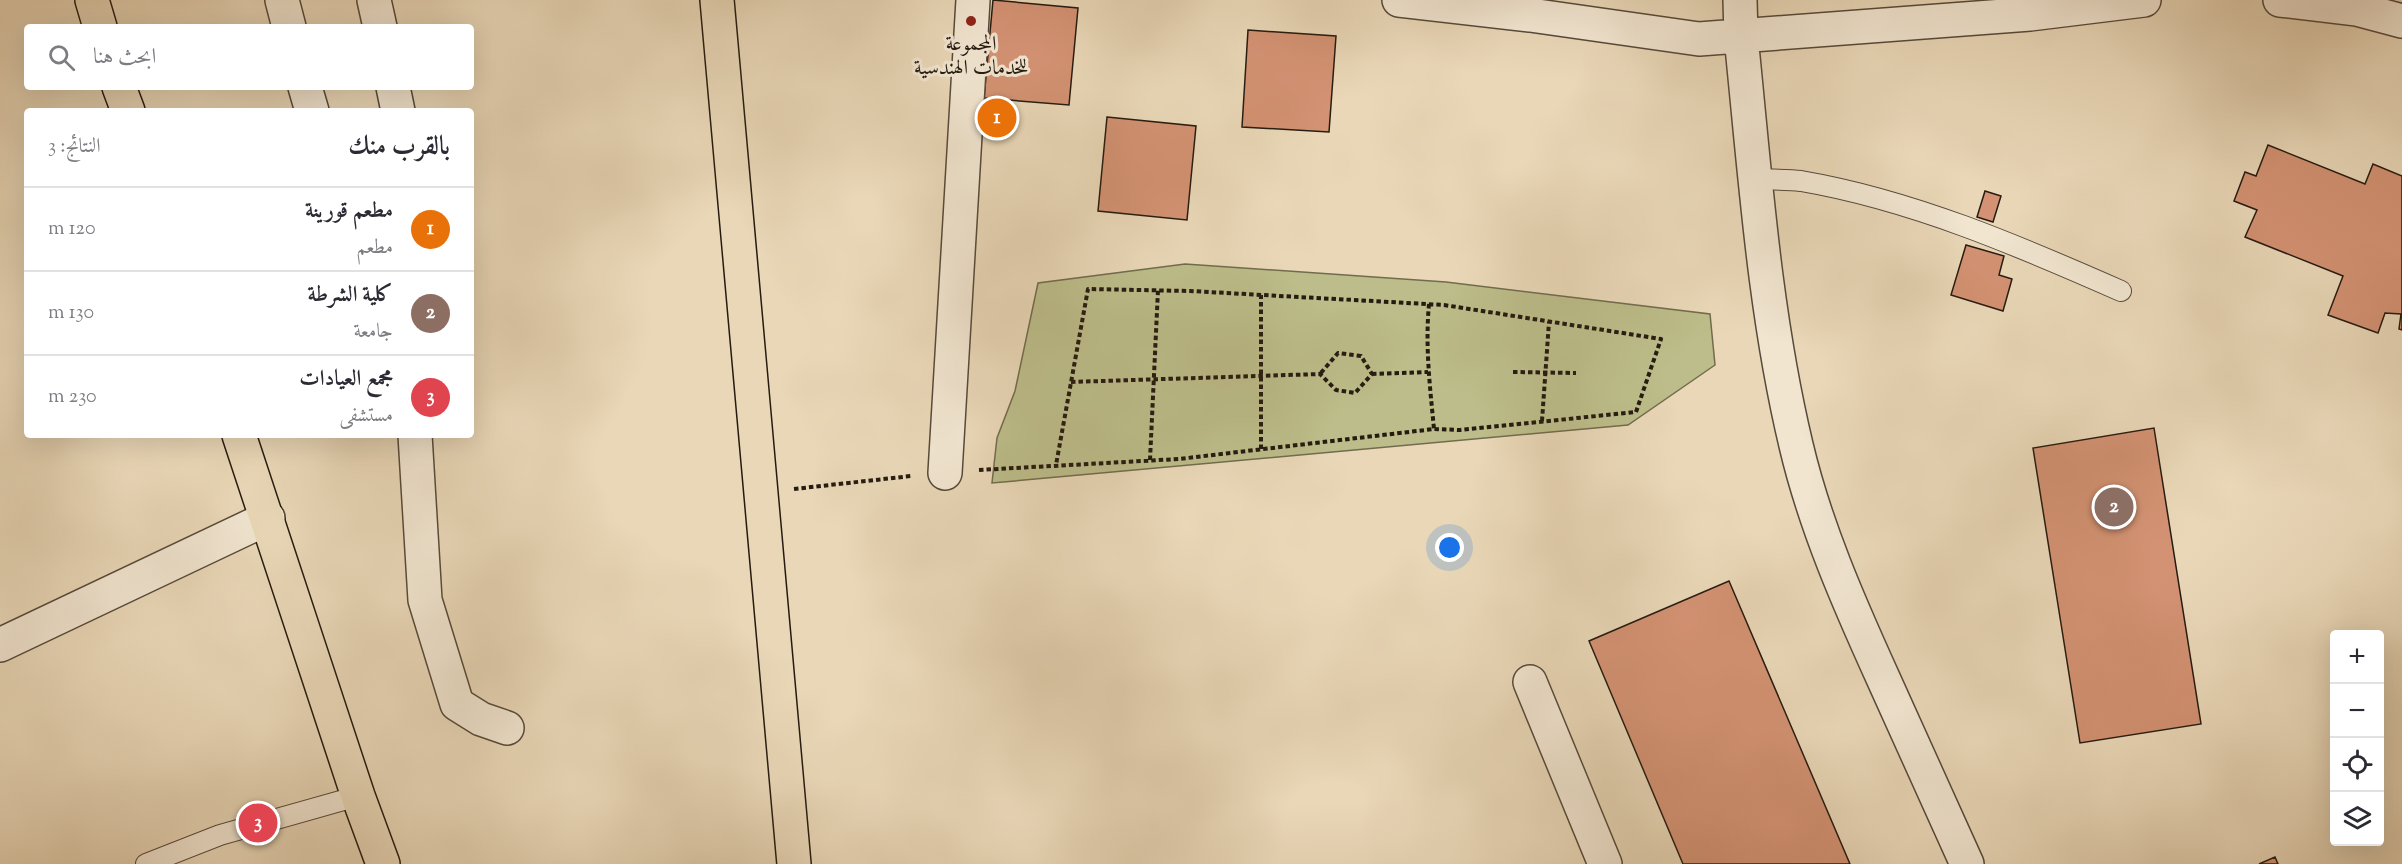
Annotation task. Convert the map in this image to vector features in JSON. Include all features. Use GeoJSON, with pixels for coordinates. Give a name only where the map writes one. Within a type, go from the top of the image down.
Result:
{"type":"FeatureCollection","features":[{"type":"Feature","properties":{"kind":"main road"},"geometry":{"type":"LineString","coordinates":[[92,0],[99,24]]}},
{"type":"Feature","properties":{"kind":"main road"},"geometry":{"type":"LineString","coordinates":[[717,0],[794,864]]}},
{"type":"Feature","properties":{"kind":"main road"},"geometry":{"type":"LineString","coordinates":[[120,90],[127,108]]}},
{"type":"Feature","properties":{"kind":"main road"},"geometry":{"type":"LineString","coordinates":[[240,438],[357,796],[383,864]]}},
{"type":"Feature","properties":{"kind":"street"},"geometry":{"type":"LineString","coordinates":[[282,0],[288,24]]}},
{"type":"Feature","properties":{"kind":"street"},"geometry":{"type":"LineString","coordinates":[[374,0],[379,24]]}},
{"type":"Feature","properties":{"kind":"street"},"geometry":{"type":"LineString","coordinates":[[945,472],[974,0]]}},
{"type":"Feature","properties":{"kind":"street"},"geometry":{"type":"LineString","coordinates":[[1400,0],[1530,15],[1699,39],[2030,14],[2144,0]]}},
{"type":"Feature","properties":{"kind":"street"},"geometry":{"type":"LineString","coordinates":[[1740,0],[1741,37],[1764,264],[1796,446],[1821,532],[1849,603],[1967,864]]}},
{"type":"Feature","properties":{"kind":"street"},"geometry":{"type":"LineString","coordinates":[[2280,0],[2357,9],[2402,21]]}},
{"type":"Feature","properties":{"kind":"street"},"geometry":{"type":"LineString","coordinates":[[306,90],[311,108]]}},
{"type":"Feature","properties":{"kind":"street"},"geometry":{"type":"LineString","coordinates":[[394,90],[397,108]]}},
{"type":"Feature","properties":{"kind":"street"},"geometry":{"type":"LineString","coordinates":[[415,438],[425,600],[457,704],[481,719],[507,728]]}},
{"type":"Feature","properties":{"kind":"street"},"geometry":{"type":"LineString","coordinates":[[0,645],[268,518]]}},
{"type":"Feature","properties":{"kind":"street"},"geometry":{"type":"LineString","coordinates":[[1530,682],[1605,864]]}},
{"type":"Feature","properties":{"kind":"lane"},"geometry":{"type":"LineString","coordinates":[[1756,179],[1800,181],[1874,199],[1972,228],[2014,243],[2121,291]]}},
{"type":"Feature","properties":{"kind":"lane"},"geometry":{"type":"LineString","coordinates":[[146,864],[220,835],[357,796]]}},
{"type":"Feature","properties":{"kind":"path"},"geometry":{"type":"LineString","coordinates":[[760,492],[945,472],[1150,460],[1434,429],[1460,430],[1636,412],[1661,339],[1430,304],[1158,290],[1088,289],[1056,465]]}},
{"type":"Feature","properties":{"kind":"path"},"geometry":{"type":"LineString","coordinates":[[1150,460],[1158,290]]}},
{"type":"Feature","properties":{"kind":"path"},"geometry":{"type":"LineString","coordinates":[[1261,295],[1261,449]]}},
{"type":"Feature","properties":{"kind":"path"},"geometry":{"type":"LineString","coordinates":[[1430,304],[1427,330],[1428,372],[1434,429]]}},
{"type":"Feature","properties":{"kind":"path"},"geometry":{"type":"LineString","coordinates":[[1542,421],[1549,322]]}},
{"type":"Feature","properties":{"kind":"path"},"geometry":{"type":"LineString","coordinates":[[1320,374],[1338,353],[1360,356],[1372,374]]}},
{"type":"Feature","properties":{"kind":"path"},"geometry":{"type":"LineString","coordinates":[[1071,382],[1320,374],[1336,390],[1355,393],[1372,374],[1428,372]]}},
{"type":"Feature","properties":{"kind":"path"},"geometry":{"type":"LineString","coordinates":[[1513,372],[1576,373]]}},
{"type":"Feature","properties":{"kind":"green space"},"geometry":{"type":"Polygon","coordinates":[[[1185,264],[1446,282],[1710,314],[1715,365],[1628,425],[992,483],[997,438],[1015,391],[1038,283],[1185,264]]]}},
{"type":"Feature","properties":{"kind":"building"},"geometry":{"type":"Polygon","coordinates":[[[993,0],[1078,8],[1069,105],[984,98],[993,0]]]}},
{"type":"Feature","properties":{"kind":"building"},"geometry":{"type":"Polygon","coordinates":[[[1248,30],[1336,36],[1329,132],[1242,127],[1248,30]]]}},
{"type":"Feature","properties":{"kind":"building"},"geometry":{"type":"Polygon","coordinates":[[[1107,117],[1196,126],[1187,220],[1098,211],[1107,117]]]}},
{"type":"Feature","properties":{"kind":"building"},"geometry":{"type":"Polygon","coordinates":[[[2268,145],[2365,184],[2373,164],[2402,176],[2402,330],[2399,329],[2401,314],[2385,313],[2378,333],[2328,315],[2343,276],[2245,237],[2257,210],[2234,201],[2245,172],[2256,176],[2268,145]]]}},
{"type":"Feature","properties":{"kind":"building"},"geometry":{"type":"Polygon","coordinates":[[[1985,191],[2001,196],[1993,222],[1977,217],[1985,191]]]}},
{"type":"Feature","properties":{"kind":"building"},"geometry":{"type":"Polygon","coordinates":[[[1966,245],[2004,256],[1999,275],[2012,279],[2003,311],[1951,295],[1966,245]]]}},
{"type":"Feature","properties":{"kind":"building"},"geometry":{"type":"Polygon","coordinates":[[[2154,428],[2201,724],[2080,743],[2033,448],[2154,428]]]}},
{"type":"Feature","properties":{"kind":"building"},"geometry":{"type":"Polygon","coordinates":[[[1729,581],[1850,864],[1683,864],[1589,641],[1729,581]]]}},
{"type":"Feature","properties":{"kind":"building"},"geometry":{"type":"Polygon","coordinates":[[[2275,857],[2278,864],[2259,864],[2275,857]]]}},
{"type":"Feature","properties":{"kind":"place","name":"المجموعة للخدمات الهندسية"},"geometry":{"type":"Point","coordinates":[971,21]}},
{"type":"Feature","properties":{"kind":"place","name":"مطعم قورينة"},"geometry":{"type":"Point","coordinates":[997,118]}},
{"type":"Feature","properties":{"kind":"place","name":"كلية الشرطة"},"geometry":{"type":"Point","coordinates":[2114,507]}},
{"type":"Feature","properties":{"kind":"place","name":"مجمع العيادات"},"geometry":{"type":"Point","coordinates":[258,823]}}]}
